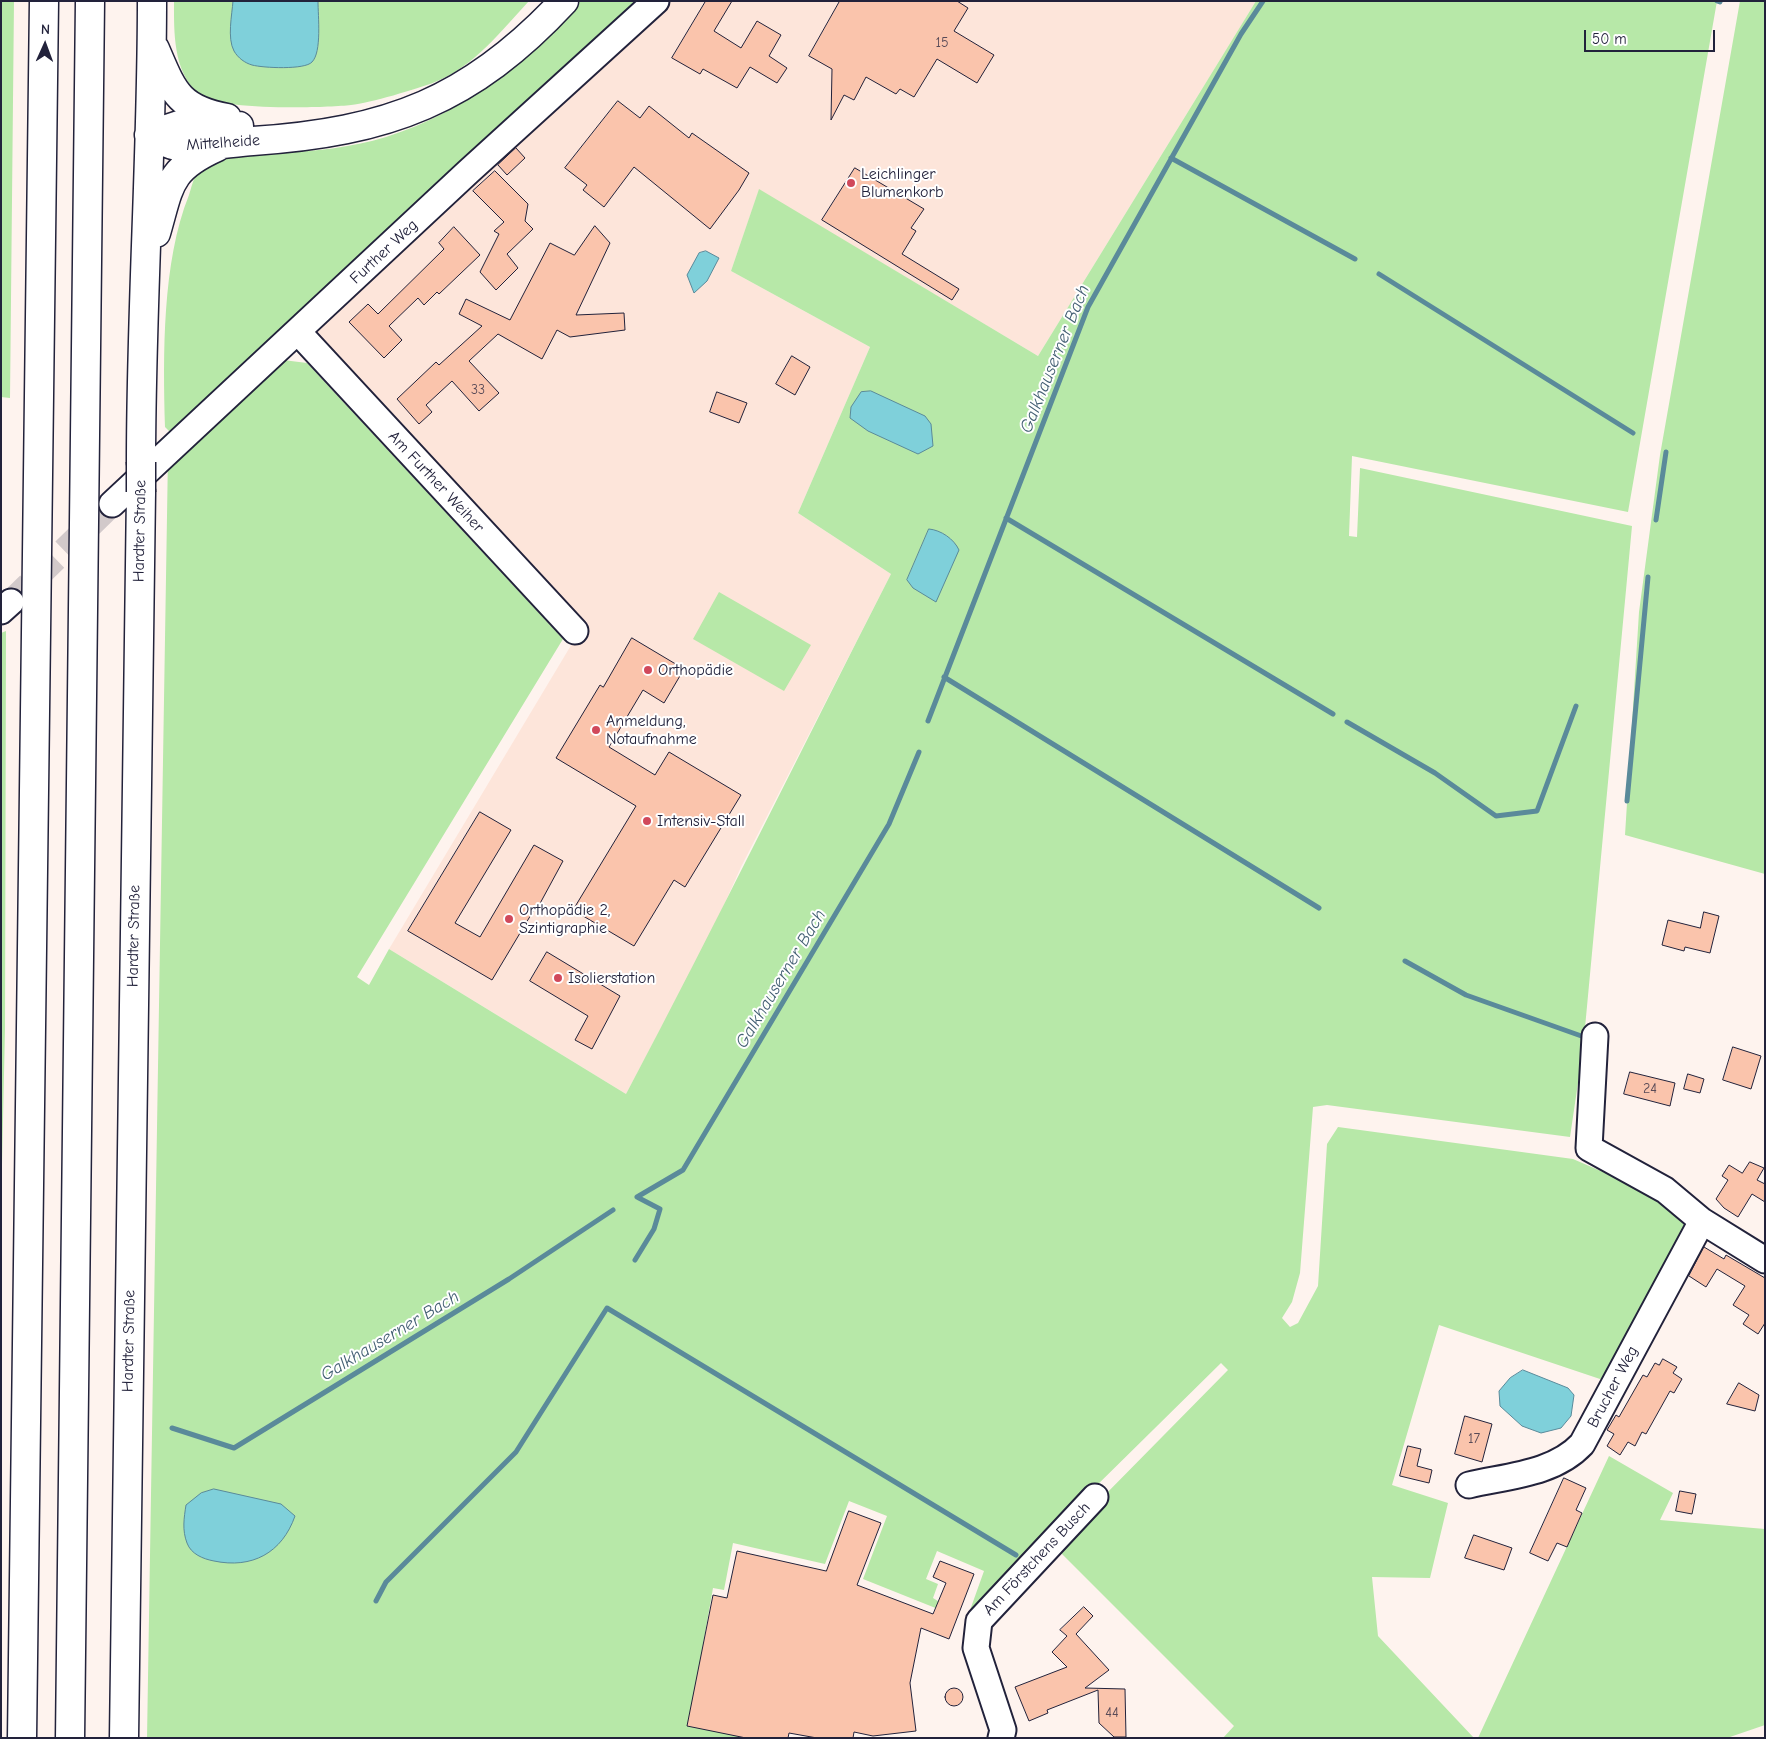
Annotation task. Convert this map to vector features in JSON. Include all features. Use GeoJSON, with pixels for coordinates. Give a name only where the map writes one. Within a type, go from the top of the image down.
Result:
{"type":"FeatureCollection","features":[{"type":"Feature","properties":{"kind":"main road"},"geometry":{"type":"LineString","coordinates":[[22,1738],[44,1]]}},
{"type":"Feature","properties":{"kind":"main road"},"geometry":{"type":"LineString","coordinates":[[70,1738],[90,1]]}},
{"type":"Feature","properties":{"kind":"main road","name":"Hardter Straße"},"geometry":{"type":"LineString","coordinates":[[124,1738],[141,492],[141,362],[145,283],[152,1]]}},
{"type":"Feature","properties":{"kind":"main road","name":"Mittelheide"},"geometry":{"type":"LineString","coordinates":[[149,135],[178,146],[225,143],[329,134],[408,114],[447,96],[485,73],[529,37],[564,1]]}},
{"type":"Feature","properties":{"kind":"main road"},"geometry":{"type":"LineString","coordinates":[[152,41],[176,94],[191,106],[208,114],[273,126]]}},
{"type":"Feature","properties":{"kind":"main road","name":"Mittelheide"},"geometry":{"type":"LineString","coordinates":[[149,135],[179,125],[371,124]]}},
{"type":"Feature","properties":{"kind":"main road"},"geometry":{"type":"LineString","coordinates":[[145,283],[156,235],[173,179],[182,167],[194,157],[225,143]]}},
{"type":"Feature","properties":{"kind":"street","name":"Further Weg"},"geometry":{"type":"LineString","coordinates":[[112,504],[468,172],[656,1]]}},
{"type":"Feature","properties":{"kind":"street","name":"Am Further Weiher"},"geometry":{"type":"LineString","coordinates":[[298,332],[574,631]]}},
{"type":"Feature","properties":{"kind":"street"},"geometry":{"type":"LineString","coordinates":[[1595,1036],[1589,1148],[1665,1190],[1702,1222],[1765,1260]]}},
{"type":"Feature","properties":{"kind":"street","name":"Brucher Weg"},"geometry":{"type":"LineString","coordinates":[[1469,1485],[1549,1467],[1571,1456],[1582,1444],[1702,1222]]}},
{"type":"Feature","properties":{"kind":"street","name":"Am Förstchens Busch"},"geometry":{"type":"LineString","coordinates":[[1001,1738],[1003,1730],[976,1648],[979,1621],[1095,1497]]}},
{"type":"Feature","properties":{"kind":"shaded area"},"geometry":{"type":"Polygon","coordinates":[[[671,1],[1256,1],[1038,356],[759,190],[731,271],[870,347],[798,513],[891,574],[741,867],[710,936],[626,1094],[389,949],[582,627],[311,334],[671,1]]]}},
{"type":"Feature","properties":{"kind":"green space"},"geometry":{"type":"Polygon","coordinates":[[[1,1],[14,1],[10,398],[1,397],[1,1]]]}},
{"type":"Feature","properties":{"kind":"green space"},"geometry":{"type":"Polygon","coordinates":[[[174,1],[529,1],[487,47],[463,67],[435,82],[359,104],[271,107],[225,103],[208,99],[198,94],[184,74],[179,62],[174,26],[174,1]]]}},
{"type":"Feature","properties":{"kind":"green space"},"geometry":{"type":"Polygon","coordinates":[[[577,1],[638,1],[173,435],[165,427],[166,309],[169,279],[180,221],[197,174],[210,163],[225,155],[319,150],[373,141],[443,114],[468,99],[513,64],[535,45],[577,1]]]}},
{"type":"Feature","properties":{"kind":"green space"},"geometry":{"type":"Polygon","coordinates":[[[1256,1],[1717,1],[1628,512],[1352,456],[1349,536],[1357,537],[1360,468],[1632,526],[1583,1049],[1570,1137],[1327,1105],[1313,1107],[1300,1273],[1292,1302],[1282,1318],[1290,1327],[1298,1323],[1318,1286],[1327,1144],[1338,1127],[1573,1159],[1654,1194],[1687,1224],[1603,1380],[1439,1325],[1392,1485],[1448,1503],[1430,1578],[1372,1577],[1378,1636],[1474,1738],[1223,1738],[1234,1726],[1056,1548],[1096,1504],[1228,1370],[1221,1363],[1018,1563],[974,1615],[969,1613],[984,1571],[937,1551],[926,1579],[938,1584],[933,1598],[941,1603],[938,1609],[863,1579],[887,1516],[849,1501],[825,1564],[733,1543],[724,1590],[713,1588],[689,1725],[757,1738],[147,1738],[168,455],[283,360],[307,363],[563,639],[357,977],[369,985],[389,949],[626,1094],[891,574],[798,513],[870,347],[731,271],[759,189],[1038,356],[1256,1]]]}},
{"type":"Feature","properties":{"kind":"green space"},"geometry":{"type":"Polygon","coordinates":[[[1740,1],[1765,1],[1765,874],[1625,835],[1639,612],[1660,455],[1740,1]]]}},
{"type":"Feature","properties":{"kind":"green space"},"geometry":{"type":"Polygon","coordinates":[[[719,592],[811,645],[784,691],[693,639],[719,592]]]}},
{"type":"Feature","properties":{"kind":"green space"},"geometry":{"type":"Polygon","coordinates":[[[6,631],[5,1029],[1,1210],[1,633],[6,631]]]}},
{"type":"Feature","properties":{"kind":"green space"},"geometry":{"type":"Polygon","coordinates":[[[1609,1456],[1673,1493],[1660,1520],[1765,1529],[1765,1725],[1727,1738],[1478,1738],[1609,1456]]]}},
{"type":"Feature","properties":{"kind":"water"},"geometry":{"type":"Polygon","coordinates":[[[233,1],[318,1],[318,42],[312,62],[308,65],[293,67],[265,67],[252,65],[242,60],[234,51],[231,40],[230,26],[233,1]]]}},
{"type":"Feature","properties":{"kind":"water"},"geometry":{"type":"Polygon","coordinates":[[[706,251],[719,258],[707,281],[694,293],[687,275],[699,253],[706,251]]]}},
{"type":"Feature","properties":{"kind":"water"},"geometry":{"type":"Polygon","coordinates":[[[871,391],[925,416],[931,424],[933,446],[918,454],[868,431],[850,418],[851,407],[861,392],[871,391]]]}},
{"type":"Feature","properties":{"kind":"water"},"geometry":{"type":"Polygon","coordinates":[[[929,529],[947,536],[959,550],[936,602],[913,588],[907,580],[929,529]]]}},
{"type":"Feature","properties":{"kind":"water"},"geometry":{"type":"Polygon","coordinates":[[[1523,1370],[1568,1388],[1574,1395],[1571,1416],[1561,1428],[1541,1433],[1522,1426],[1500,1406],[1499,1391],[1510,1378],[1523,1370]]]}},
{"type":"Feature","properties":{"kind":"water"},"geometry":{"type":"Polygon","coordinates":[[[214,1489],[281,1504],[295,1516],[282,1540],[274,1549],[264,1555],[241,1563],[206,1559],[194,1553],[185,1538],[186,1505],[201,1493],[214,1489]]]}},
{"type":"Feature","properties":{"kind":"building"},"geometry":{"type":"Polygon","coordinates":[[[706,1],[732,1],[714,31],[741,48],[757,21],[781,35],[769,56],[787,68],[777,83],[750,67],[737,88],[703,69],[700,74],[672,58],[706,1]]]}},
{"type":"Feature","properties":{"kind":"building"},"geometry":{"type":"Polygon","coordinates":[[[840,1],[957,1],[968,8],[954,31],[994,55],[977,83],[937,59],[914,97],[900,89],[896,94],[866,77],[854,100],[844,95],[831,120],[832,69],[809,56],[840,1]]]}},
{"type":"Feature","properties":{"kind":"building"},"geometry":{"type":"Polygon","coordinates":[[[618,101],[640,118],[649,106],[689,138],[692,133],[749,173],[739,190],[710,229],[634,167],[604,207],[583,190],[587,185],[565,168],[618,101]]]}},
{"type":"Feature","properties":{"kind":"building"},"geometry":{"type":"Polygon","coordinates":[[[516,148],[525,158],[507,175],[498,165],[516,148]]]}},
{"type":"Feature","properties":{"kind":"building"},"geometry":{"type":"Polygon","coordinates":[[[855,168],[924,209],[911,228],[916,231],[902,254],[959,289],[952,300],[822,220],[855,168]]]}},
{"type":"Feature","properties":{"kind":"building"},"geometry":{"type":"Polygon","coordinates":[[[495,171],[528,204],[525,221],[533,229],[507,254],[518,268],[496,290],[480,272],[499,234],[494,231],[504,222],[473,191],[495,171]]]}},
{"type":"Feature","properties":{"kind":"building"},"geometry":{"type":"Polygon","coordinates":[[[595,226],[610,243],[576,315],[624,313],[625,330],[570,337],[557,330],[542,359],[498,334],[469,361],[499,393],[479,411],[452,381],[426,405],[432,412],[419,424],[397,399],[436,362],[439,365],[482,326],[459,314],[466,299],[510,320],[550,243],[574,255],[595,226]]]}},
{"type":"Feature","properties":{"kind":"building"},"geometry":{"type":"Polygon","coordinates":[[[454,227],[480,255],[439,294],[437,292],[424,305],[418,298],[389,326],[402,340],[384,358],[349,322],[368,304],[378,314],[444,249],[439,243],[454,227]]]}},
{"type":"Feature","properties":{"kind":"building"},"geometry":{"type":"Polygon","coordinates":[[[792,356],[810,367],[795,395],[776,384],[792,356]]]}},
{"type":"Feature","properties":{"kind":"building"},"geometry":{"type":"Polygon","coordinates":[[[717,392],[747,403],[739,423],[710,412],[717,392]]]}},
{"type":"Feature","properties":{"kind":"building"},"geometry":{"type":"Polygon","coordinates":[[[632,638],[684,669],[664,703],[643,690],[609,747],[655,775],[669,752],[741,795],[685,887],[674,880],[634,946],[573,910],[636,806],[556,758],[600,685],[603,687],[632,638]]]}},
{"type":"Feature","properties":{"kind":"building"},"geometry":{"type":"Polygon","coordinates":[[[480,812],[511,830],[455,923],[480,937],[534,845],[563,861],[537,909],[535,908],[492,980],[408,931],[480,812]]]}},
{"type":"Feature","properties":{"kind":"building"},"geometry":{"type":"Polygon","coordinates":[[[1704,912],[1719,916],[1710,953],[1685,947],[1684,951],[1662,945],[1668,920],[1700,928],[1704,912]]]}},
{"type":"Feature","properties":{"kind":"building"},"geometry":{"type":"Polygon","coordinates":[[[547,952],[620,996],[592,1049],[575,1040],[588,1016],[530,981],[547,952]]]}},
{"type":"Feature","properties":{"kind":"building"},"geometry":{"type":"Polygon","coordinates":[[[1733,1047],[1761,1056],[1751,1089],[1723,1080],[1733,1047]]]}},
{"type":"Feature","properties":{"kind":"building"},"geometry":{"type":"Polygon","coordinates":[[[1630,1072],[1675,1083],[1670,1106],[1624,1094],[1630,1072]]]}},
{"type":"Feature","properties":{"kind":"building"},"geometry":{"type":"Polygon","coordinates":[[[1688,1074],[1704,1079],[1700,1093],[1684,1089],[1688,1074]]]}},
{"type":"Feature","properties":{"kind":"building"},"geometry":{"type":"Polygon","coordinates":[[[1750,1162],[1764,1168],[1757,1180],[1765,1184],[1765,1202],[1752,1194],[1738,1217],[1724,1208],[1716,1199],[1728,1180],[1722,1176],[1729,1165],[1742,1173],[1750,1162]]]}},
{"type":"Feature","properties":{"kind":"building"},"geometry":{"type":"Polygon","coordinates":[[[1704,1247],[1724,1259],[1726,1255],[1765,1278],[1765,1323],[1758,1334],[1743,1324],[1749,1315],[1733,1305],[1745,1286],[1717,1269],[1706,1287],[1689,1276],[1704,1247]]]}},
{"type":"Feature","properties":{"kind":"building"},"geometry":{"type":"Polygon","coordinates":[[[1663,1359],[1677,1367],[1673,1373],[1682,1379],[1674,1393],[1670,1391],[1646,1434],[1642,1432],[1635,1446],[1628,1442],[1620,1455],[1607,1446],[1614,1434],[1607,1430],[1616,1415],[1619,1417],[1643,1375],[1647,1377],[1655,1363],[1659,1365],[1663,1359]]]}},
{"type":"Feature","properties":{"kind":"building"},"geometry":{"type":"Polygon","coordinates":[[[1739,1383],[1759,1395],[1755,1411],[1727,1404],[1739,1383]]]}},
{"type":"Feature","properties":{"kind":"building"},"geometry":{"type":"Polygon","coordinates":[[[1465,1416],[1492,1424],[1482,1462],[1455,1454],[1465,1416]]]}},
{"type":"Feature","properties":{"kind":"building"},"geometry":{"type":"Polygon","coordinates":[[[1408,1446],[1421,1449],[1417,1466],[1432,1470],[1429,1483],[1400,1476],[1408,1446]]]}},
{"type":"Feature","properties":{"kind":"building"},"geometry":{"type":"Polygon","coordinates":[[[1564,1478],[1586,1488],[1576,1510],[1582,1513],[1567,1547],[1557,1543],[1548,1561],[1530,1553],[1564,1478]]]}},
{"type":"Feature","properties":{"kind":"building"},"geometry":{"type":"Polygon","coordinates":[[[1680,1491],[1696,1494],[1692,1514],[1676,1511],[1680,1491]]]}},
{"type":"Feature","properties":{"kind":"building"},"geometry":{"type":"Polygon","coordinates":[[[849,1511],[881,1523],[857,1585],[933,1614],[946,1583],[933,1577],[940,1561],[974,1574],[949,1639],[921,1628],[910,1683],[916,1731],[873,1736],[854,1732],[853,1738],[817,1738],[789,1733],[788,1738],[746,1738],[687,1726],[713,1595],[727,1598],[737,1551],[826,1571],[849,1511]]]}},
{"type":"Feature","properties":{"kind":"building"},"geometry":{"type":"Polygon","coordinates":[[[1474,1535],[1512,1548],[1504,1570],[1465,1558],[1474,1535]]]}},
{"type":"Feature","properties":{"kind":"building"},"geometry":{"type":"Polygon","coordinates":[[[1084,1607],[1093,1616],[1076,1634],[1109,1670],[1085,1688],[1125,1689],[1126,1737],[1114,1737],[1099,1723],[1098,1690],[1047,1710],[1048,1713],[1029,1721],[1015,1687],[1067,1667],[1052,1652],[1067,1636],[1060,1630],[1084,1607]]]}},
{"type":"Feature","properties":{"kind":"building"},"geometry":{"type":"Polygon","coordinates":[[[950,1688],[958,1688],[963,1693],[961,1704],[950,1706],[945,1701],[945,1693],[950,1688]]]}},
{"type":"Feature","properties":{"kind":"waterway","name":"Galkhauserner Bach"},"geometry":{"type":"LineString","coordinates":[[928,721],[1088,307],[1241,34],[1263,1]]}},
{"type":"Feature","properties":{"kind":"waterway"},"geometry":{"type":"LineString","coordinates":[[1171,158],[1355,259]]}},
{"type":"Feature","properties":{"kind":"waterway"},"geometry":{"type":"LineString","coordinates":[[1379,274],[1633,433]]}},
{"type":"Feature","properties":{"kind":"waterway"},"geometry":{"type":"LineString","coordinates":[[1656,520],[1666,452]]}},
{"type":"Feature","properties":{"kind":"waterway"},"geometry":{"type":"LineString","coordinates":[[1006,518],[1333,714]]}},
{"type":"Feature","properties":{"kind":"waterway"},"geometry":{"type":"LineString","coordinates":[[1627,801],[1648,577]]}},
{"type":"Feature","properties":{"kind":"waterway"},"geometry":{"type":"LineString","coordinates":[[944,677],[1319,908]]}},
{"type":"Feature","properties":{"kind":"waterway"},"geometry":{"type":"LineString","coordinates":[[1347,722],[1435,773],[1496,816],[1537,811],[1576,706]]}},
{"type":"Feature","properties":{"kind":"waterway","name":"Galkhauserner Bach"},"geometry":{"type":"LineString","coordinates":[[637,1197],[683,1170],[889,824],[919,752]]}},
{"type":"Feature","properties":{"kind":"waterway"},"geometry":{"type":"LineString","coordinates":[[1405,961],[1466,995],[1587,1038]]}},
{"type":"Feature","properties":{"kind":"waterway"},"geometry":{"type":"LineString","coordinates":[[635,1260],[654,1229],[660,1209],[637,1197]]}},
{"type":"Feature","properties":{"kind":"waterway","name":"Galkhauserner Bach"},"geometry":{"type":"LineString","coordinates":[[172,1428],[234,1448],[509,1279],[613,1210]]}},
{"type":"Feature","properties":{"kind":"waterway"},"geometry":{"type":"LineString","coordinates":[[376,1601],[386,1582],[516,1452],[607,1308],[1016,1555]]}},
{"type":"Feature","properties":{"kind":"tunnel"},"geometry":{"type":"LineString","coordinates":[[11,602],[112,504]]}},
{"type":"Feature","properties":{"kind":"place","name":"Leichlinger Blumenkorb"},"geometry":{"type":"Point","coordinates":[851,183]}},
{"type":"Feature","properties":{"kind":"place","name":"Orthopädie"},"geometry":{"type":"Point","coordinates":[648,670]}},
{"type":"Feature","properties":{"kind":"place","name":"Anmeldung, Notaufnahme"},"geometry":{"type":"Point","coordinates":[596,730]}},
{"type":"Feature","properties":{"kind":"place","name":"Intensiv-Stall"},"geometry":{"type":"Point","coordinates":[647,821]}},
{"type":"Feature","properties":{"kind":"place","name":"Orthopädie 2, Szintigraphie"},"geometry":{"type":"Point","coordinates":[509,919]}},
{"type":"Feature","properties":{"kind":"place","name":"Isolierstation"},"geometry":{"type":"Point","coordinates":[558,978]}}]}
